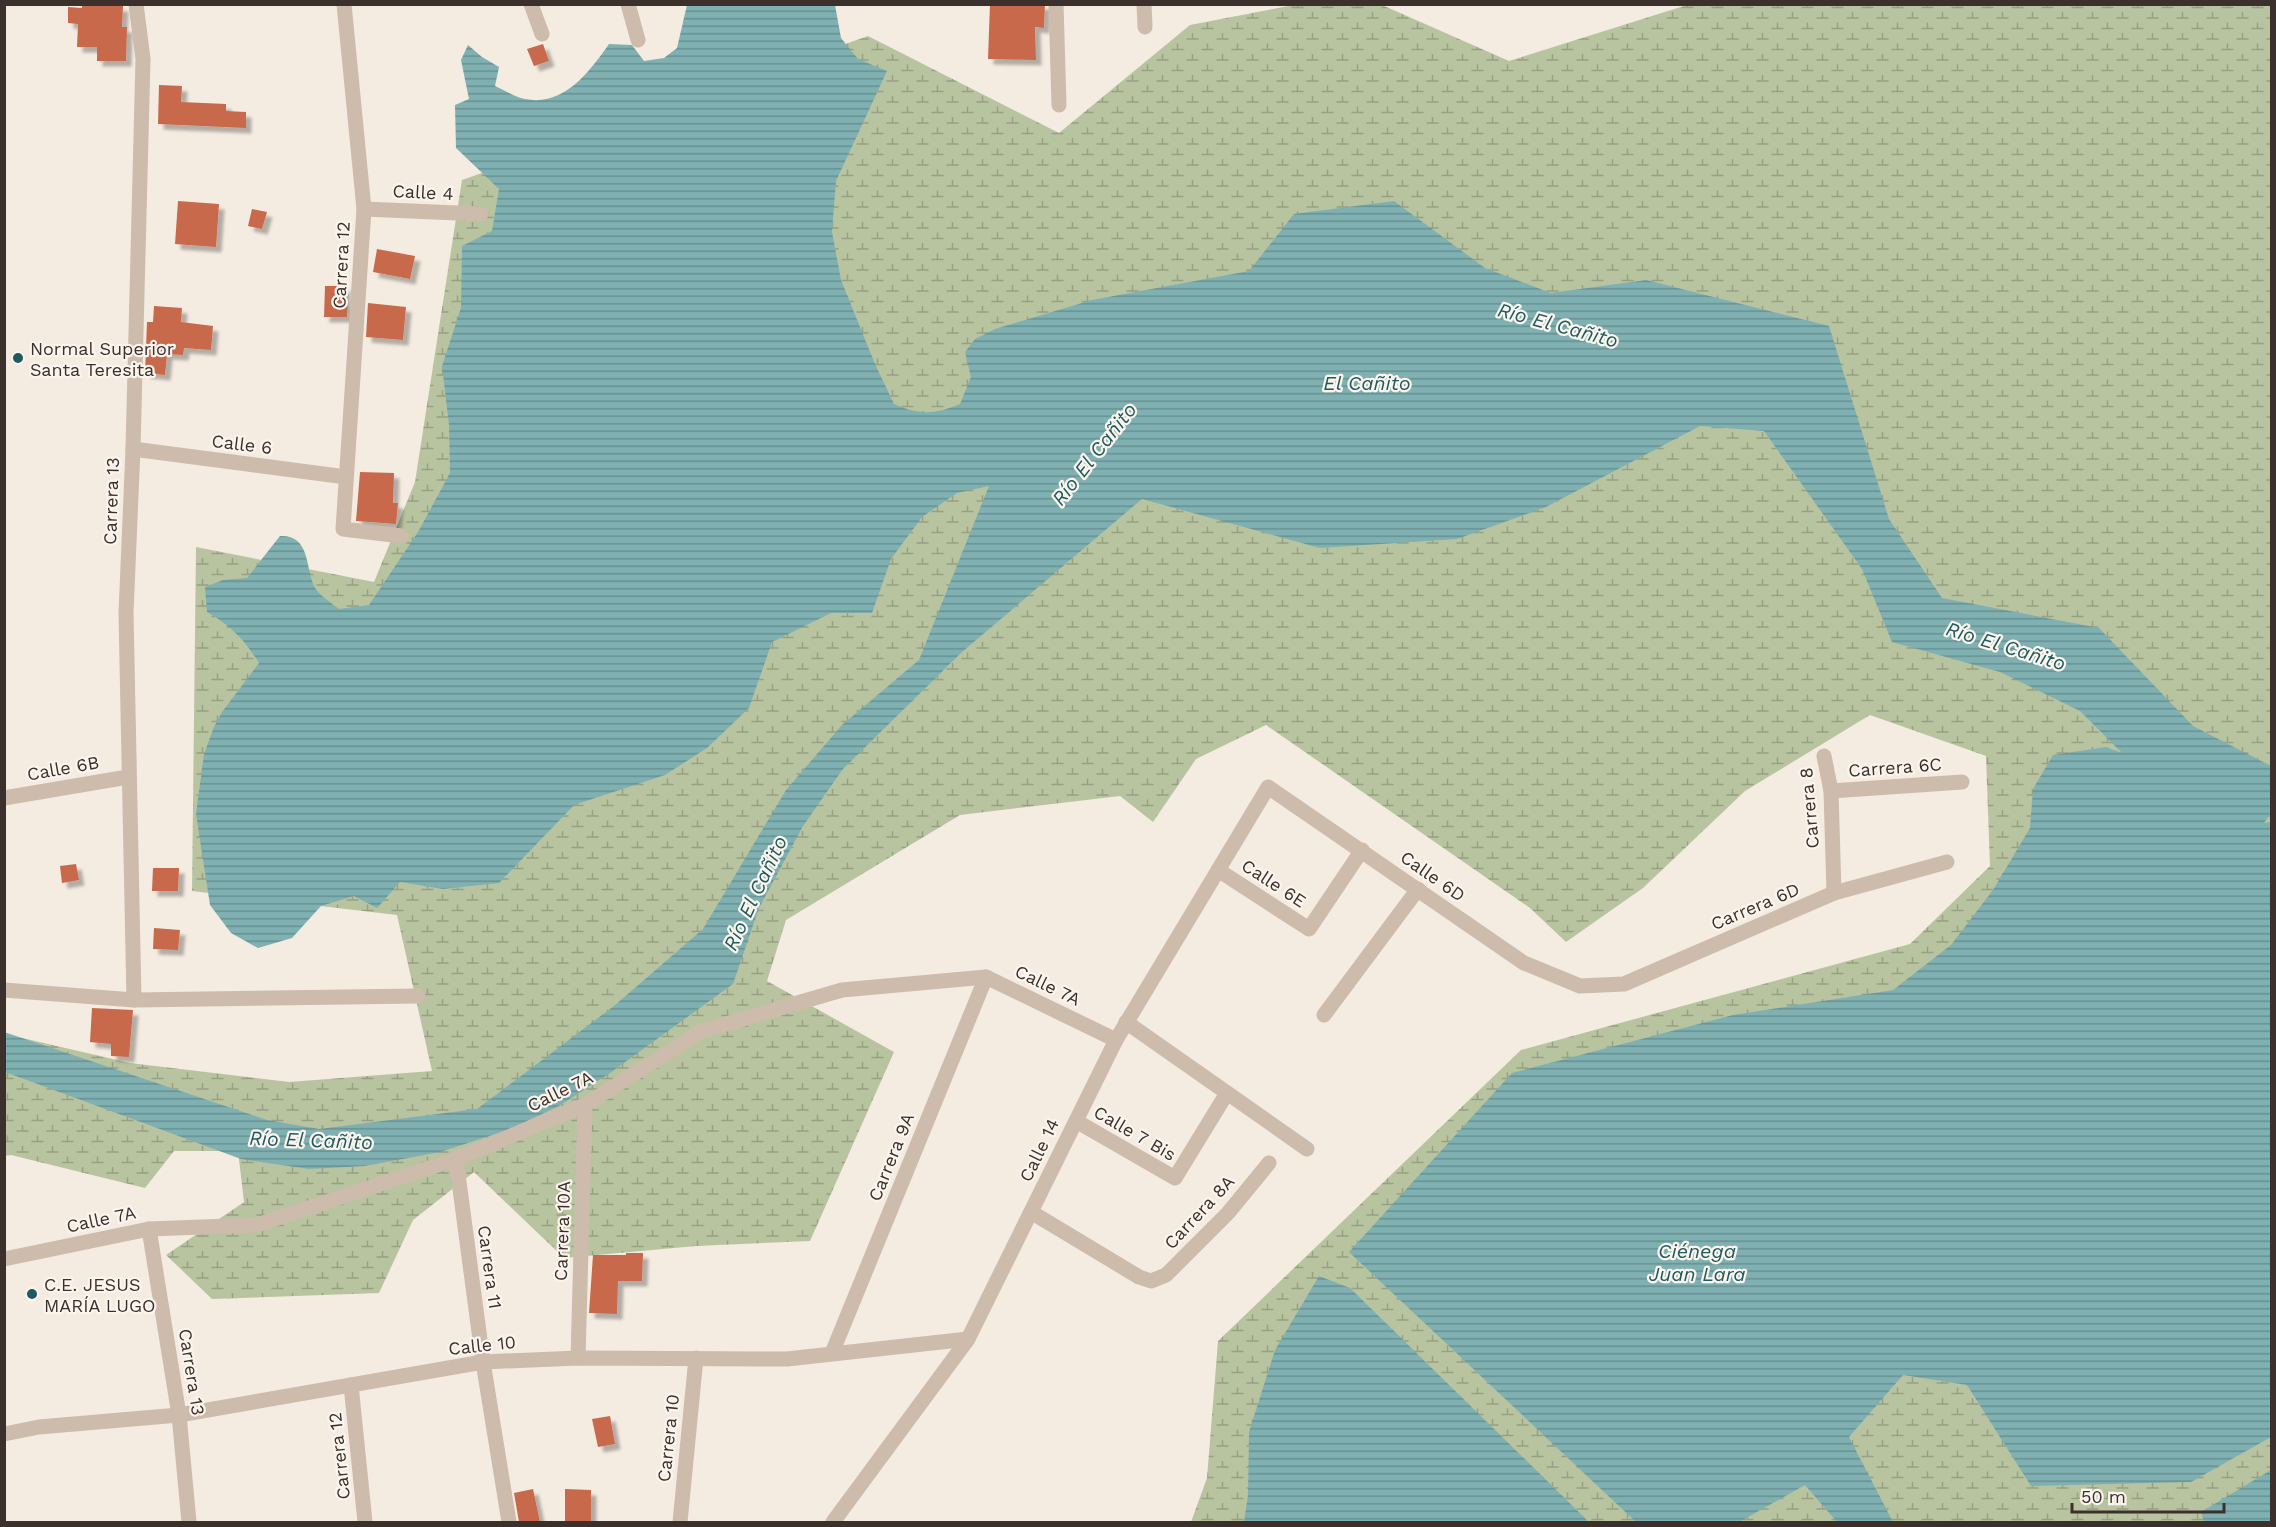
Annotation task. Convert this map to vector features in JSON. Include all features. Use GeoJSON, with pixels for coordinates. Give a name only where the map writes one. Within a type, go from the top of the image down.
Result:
{"type":"FeatureCollection","features":[{"type":"Feature","properties":{"kind":"street","name":"Carrera 13"},"geometry":{"type":"LineString","coordinates":[[134,1000],[126,613],[133,449],[143,59],[136,4]]}},
{"type":"Feature","properties":{"kind":"street","name":"Carrera 12"},"geometry":{"type":"LineString","coordinates":[[344,4],[364,209],[343,529],[402,536]]}},
{"type":"Feature","properties":{"kind":"street"},"geometry":{"type":"LineString","coordinates":[[531,4],[542,34]]}},
{"type":"Feature","properties":{"kind":"street"},"geometry":{"type":"LineString","coordinates":[[628,4],[638,40]]}},
{"type":"Feature","properties":{"kind":"street"},"geometry":{"type":"LineString","coordinates":[[1056,4],[1059,105]]}},
{"type":"Feature","properties":{"kind":"street"},"geometry":{"type":"LineString","coordinates":[[1144,4],[1144,27]]}},
{"type":"Feature","properties":{"kind":"street","name":"Calle 4"},"geometry":{"type":"LineString","coordinates":[[364,209],[480,214]]}},
{"type":"Feature","properties":{"kind":"street","name":"Calle 6"},"geometry":{"type":"LineString","coordinates":[[133,449],[346,477]]}},
{"type":"Feature","properties":{"kind":"street","name":"Carrera 8"},"geometry":{"type":"LineString","coordinates":[[1824,756],[1831,791],[1834,893]]}},
{"type":"Feature","properties":{"kind":"street","name":"Calle 6B"},"geometry":{"type":"LineString","coordinates":[[4,798],[128,777]]}},
{"type":"Feature","properties":{"kind":"street","name":"Carrera 6C"},"geometry":{"type":"LineString","coordinates":[[1831,791],[1962,782]]}},
{"type":"Feature","properties":{"kind":"street","name":"Calle 6D"},"geometry":{"type":"LineString","coordinates":[[1268,787],[1524,963],[1580,986]]}},
{"type":"Feature","properties":{"kind":"street","name":"Calle 14"},"geometry":{"type":"LineString","coordinates":[[833,1522],[968,1339],[1116,1040],[1268,787]]}},
{"type":"Feature","properties":{"kind":"street","name":"Calle 6E"},"geometry":{"type":"LineString","coordinates":[[1218,870],[1308,929],[1362,850]]}},
{"type":"Feature","properties":{"kind":"street","name":"Carrera 6D"},"geometry":{"type":"LineString","coordinates":[[1580,986],[1624,984],[1834,893],[1947,862]]}},
{"type":"Feature","properties":{"kind":"street"},"geometry":{"type":"LineString","coordinates":[[1324,1015],[1418,889]]}},
{"type":"Feature","properties":{"kind":"street","name":"Calle 7A"},"geometry":{"type":"LineString","coordinates":[[4,1259],[149,1229],[257,1225],[456,1158],[585,1105],[702,1031],[842,990],[986,977],[1116,1040]]}},
{"type":"Feature","properties":{"kind":"street","name":"Carrera 9A"},"geometry":{"type":"LineString","coordinates":[[832,1353],[986,977]]}},
{"type":"Feature","properties":{"kind":"street"},"geometry":{"type":"LineString","coordinates":[[4,990],[134,1000],[418,996]]}},
{"type":"Feature","properties":{"kind":"street"},"geometry":{"type":"LineString","coordinates":[[1126,1022],[1307,1149]]}},
{"type":"Feature","properties":{"kind":"street","name":"Calle 7 Bis"},"geometry":{"type":"LineString","coordinates":[[1076,1121],[1174,1178],[1227,1093]]}},
{"type":"Feature","properties":{"kind":"street","name":"Carrera 10A"},"geometry":{"type":"LineString","coordinates":[[578,1358],[585,1105]]}},
{"type":"Feature","properties":{"kind":"street","name":"Carrera 11"},"geometry":{"type":"LineString","coordinates":[[456,1158],[483,1362],[509,1522]]}},
{"type":"Feature","properties":{"kind":"street","name":"Carrera 8A"},"geometry":{"type":"LineString","coordinates":[[1031,1212],[1139,1277],[1151,1281],[1166,1275],[1228,1213],[1269,1163]]}},
{"type":"Feature","properties":{"kind":"street","name":"Carrera 13"},"geometry":{"type":"LineString","coordinates":[[149,1229],[179,1415],[189,1522]]}},
{"type":"Feature","properties":{"kind":"street","name":"Calle 10"},"geometry":{"type":"LineString","coordinates":[[4,1434],[39,1427],[179,1415],[483,1362],[578,1358],[787,1359],[968,1339]]}},
{"type":"Feature","properties":{"kind":"street","name":"Carrera 10"},"geometry":{"type":"LineString","coordinates":[[680,1522],[696,1358]]}},
{"type":"Feature","properties":{"kind":"street","name":"Carrera 12"},"geometry":{"type":"LineString","coordinates":[[351,1385],[365,1522]]}},
{"type":"Feature","properties":{"kind":"green space"},"geometry":{"type":"Polygon","coordinates":[[[1294,5],[1382,5],[1509,61],[1687,5],[2271,5],[2271,1522],[1191,1522],[1207,1478],[1218,1341],[1521,1050],[1910,944],[1990,866],[1986,756],[1870,715],[1745,791],[1643,888],[1566,942],[1530,908],[1266,725],[1196,759],[1153,822],[1120,796],[960,815],[786,920],[767,981],[894,1052],[810,1241],[696,1246],[564,1258],[474,1172],[413,1220],[379,1293],[212,1299],[166,1255],[244,1202],[238,1151],[174,1151],[145,1188],[11,1155],[5,1156],[5,1034],[130,1063],[289,1082],[432,1071],[397,915],[192,891],[196,547],[374,582],[415,482],[462,180],[868,36],[1059,133],[1190,25],[1294,5]]]}},
{"type":"Feature","properties":{"kind":"water"},"geometry":{"type":"Polygon","coordinates":[[[687,5],[835,5],[841,38],[858,59],[887,71],[836,181],[832,232],[841,280],[875,364],[894,404],[911,410],[934,412],[960,404],[971,377],[965,352],[975,339],[995,329],[1092,300],[1249,271],[1294,214],[1394,201],[1485,268],[1551,293],[1646,280],[1829,326],[1889,519],[1942,598],[2099,628],[2193,726],[2271,766],[2271,813],[2264,823],[2271,822],[2271,1437],[2191,1482],[2031,1486],[1967,1385],[1903,1375],[1849,1437],[1893,1522],[1837,1522],[1805,1485],[1739,1522],[1636,1522],[1349,1252],[1512,1073],[1733,1015],[1893,990],[1951,945],[1993,890],[2030,828],[2033,789],[2053,755],[2106,747],[2122,753],[2080,711],[2000,672],[1892,642],[1862,569],[1764,431],[1700,426],[1546,507],[1457,539],[1320,548],[1142,499],[962,652],[843,769],[803,826],[759,908],[733,984],[610,1073],[559,1106],[508,1130],[440,1152],[365,1166],[309,1169],[241,1159],[5,1072],[4,1032],[267,1120],[319,1129],[477,1109],[614,1006],[703,929],[786,790],[842,725],[919,660],[989,486],[957,493],[922,517],[891,559],[872,613],[831,613],[772,642],[749,708],[707,748],[665,775],[574,805],[499,883],[443,889],[400,882],[377,908],[354,896],[321,906],[292,938],[258,948],[231,933],[210,905],[196,814],[204,754],[222,712],[259,663],[236,634],[207,612],[205,587],[223,580],[247,578],[280,536],[290,537],[302,546],[314,586],[322,596],[339,609],[369,605],[418,532],[450,473],[449,425],[442,366],[461,308],[462,246],[492,231],[499,189],[456,148],[455,105],[469,99],[461,60],[468,45],[499,67],[495,86],[525,99],[552,98],[574,85],[609,44],[632,45],[644,61],[664,58],[677,48],[687,5]]]}},
{"type":"Feature","properties":{"kind":"water"},"geometry":{"type":"Polygon","coordinates":[[[1319,1276],[1350,1288],[1589,1522],[1244,1522],[1248,1495],[1249,1432],[1275,1350],[1319,1276]]]}},
{"type":"Feature","properties":{"kind":"water"},"geometry":{"type":"Polygon","coordinates":[[[2271,1470],[2271,1522],[2204,1522],[2201,1512],[2271,1470]]]}},
{"type":"Feature","properties":{"kind":"building"},"geometry":{"type":"Polygon","coordinates":[[[990,4],[1045,4],[1044,28],[1035,27],[1036,60],[988,59],[990,4]]]}},
{"type":"Feature","properties":{"kind":"building"},"geometry":{"type":"Polygon","coordinates":[[[82,5],[123,6],[122,27],[127,27],[126,61],[97,61],[97,47],[77,47],[78,24],[68,23],[68,7],[82,8],[82,5]]]}},
{"type":"Feature","properties":{"kind":"building"},"geometry":{"type":"Polygon","coordinates":[[[543,44],[549,61],[534,66],[527,49],[543,44]]]}},
{"type":"Feature","properties":{"kind":"building"},"geometry":{"type":"Polygon","coordinates":[[[159,85],[182,86],[181,102],[226,104],[226,111],[246,112],[246,128],[158,124],[159,85]]]}},
{"type":"Feature","properties":{"kind":"building"},"geometry":{"type":"Polygon","coordinates":[[[178,201],[219,204],[216,247],[175,244],[178,201]]]}},
{"type":"Feature","properties":{"kind":"building"},"geometry":{"type":"Polygon","coordinates":[[[252,209],[267,212],[262,229],[248,226],[252,209]]]}},
{"type":"Feature","properties":{"kind":"building"},"geometry":{"type":"Polygon","coordinates":[[[377,249],[415,256],[410,279],[373,272],[377,249]]]}},
{"type":"Feature","properties":{"kind":"building"},"geometry":{"type":"Polygon","coordinates":[[[325,286],[345,286],[345,301],[348,302],[347,317],[324,317],[325,286]]]}},
{"type":"Feature","properties":{"kind":"building"},"geometry":{"type":"Polygon","coordinates":[[[368,303],[406,307],[403,340],[366,337],[368,303]]]}},
{"type":"Feature","properties":{"kind":"building"},"geometry":{"type":"Polygon","coordinates":[[[154,306],[182,308],[181,322],[213,326],[211,350],[184,348],[183,355],[167,354],[165,375],[145,373],[147,322],[153,322],[154,306]]]}},
{"type":"Feature","properties":{"kind":"building"},"geometry":{"type":"Polygon","coordinates":[[[360,472],[394,473],[393,503],[398,503],[396,524],[356,521],[360,472]]]}},
{"type":"Feature","properties":{"kind":"building"},"geometry":{"type":"Polygon","coordinates":[[[76,864],[79,880],[62,883],[60,866],[76,864]]]}},
{"type":"Feature","properties":{"kind":"building"},"geometry":{"type":"Polygon","coordinates":[[[153,868],[179,868],[178,891],[152,891],[153,868]]]}},
{"type":"Feature","properties":{"kind":"building"},"geometry":{"type":"Polygon","coordinates":[[[154,928],[180,930],[178,950],[153,949],[154,928]]]}},
{"type":"Feature","properties":{"kind":"building"},"geometry":{"type":"Polygon","coordinates":[[[92,1008],[133,1010],[129,1057],[111,1056],[111,1044],[90,1042],[92,1008]]]}},
{"type":"Feature","properties":{"kind":"building"},"geometry":{"type":"Polygon","coordinates":[[[626,1253],[643,1253],[642,1281],[618,1281],[617,1314],[589,1313],[593,1255],[626,1255],[626,1253]]]}},
{"type":"Feature","properties":{"kind":"building"},"geometry":{"type":"Polygon","coordinates":[[[610,1416],[615,1444],[598,1447],[592,1419],[610,1416]]]}},
{"type":"Feature","properties":{"kind":"building"},"geometry":{"type":"Polygon","coordinates":[[[533,1489],[540,1522],[519,1522],[514,1493],[533,1489]]]}},
{"type":"Feature","properties":{"kind":"building"},"geometry":{"type":"Polygon","coordinates":[[[565,1489],[591,1490],[591,1522],[565,1522],[565,1489]]]}},
{"type":"Feature","properties":{"kind":"place","name":"Normal Superior Santa Teresita"},"geometry":{"type":"Point","coordinates":[18,358]}},
{"type":"Feature","properties":{"kind":"place","name":"C.E. JESUS MARÍA LUGO"},"geometry":{"type":"Point","coordinates":[32,1294]}},
{"type":"Feature","properties":{"kind":"water label","name":"Río El Cañito"},"geometry":{"type":"Point","coordinates":[1558,325]}},
{"type":"Feature","properties":{"kind":"water label","name":"El Cañito"},"geometry":{"type":"Point","coordinates":[1367,383]}},
{"type":"Feature","properties":{"kind":"water label","name":"Río El Cañito"},"geometry":{"type":"Point","coordinates":[1094,454]}},
{"type":"Feature","properties":{"kind":"water label","name":"Río El Cañito"},"geometry":{"type":"Point","coordinates":[2006,646]}},
{"type":"Feature","properties":{"kind":"water label","name":"Río El Cañito"},"geometry":{"type":"Point","coordinates":[755,893]}},
{"type":"Feature","properties":{"kind":"water label","name":"Río El Cañito"},"geometry":{"type":"Point","coordinates":[311,1140]}},
{"type":"Feature","properties":{"kind":"water label","name":"Ciénega Juan Lara"},"geometry":{"type":"Point","coordinates":[1697,1262]}}]}
